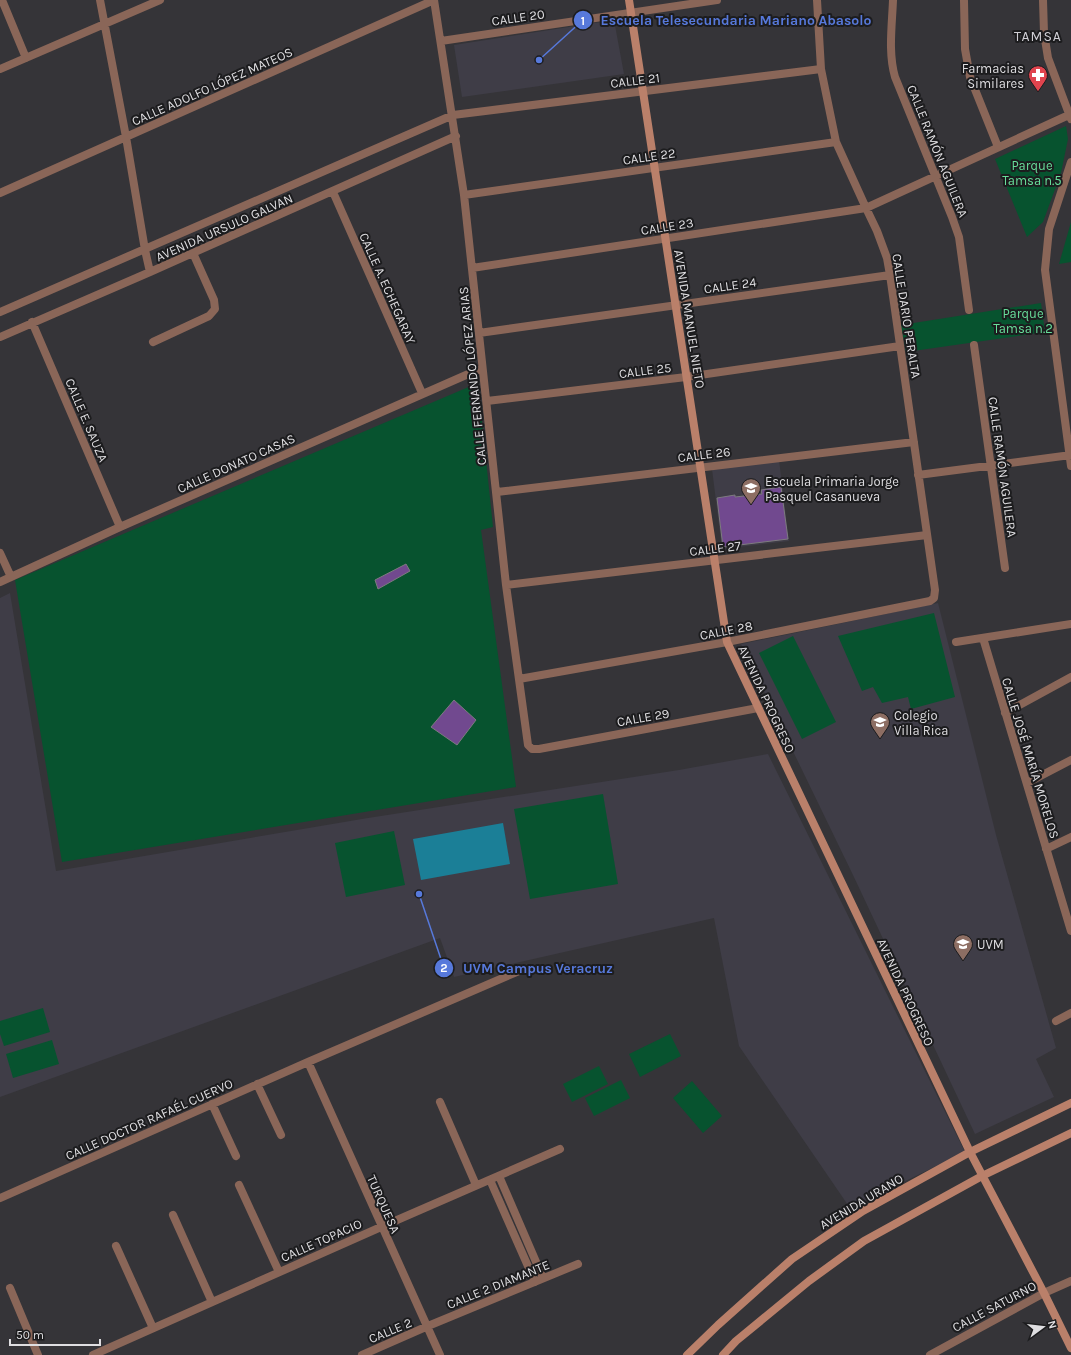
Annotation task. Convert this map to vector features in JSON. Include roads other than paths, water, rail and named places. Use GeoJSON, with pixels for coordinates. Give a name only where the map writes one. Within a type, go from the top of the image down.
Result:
{"type":"FeatureCollection","features":[{"type":"Feature","properties":{"kind":"street"},"geometry":{"type":"LineString","coordinates":[[2,0],[26,58]]}},
{"type":"Feature","properties":{"kind":"street"},"geometry":{"type":"LineString","coordinates":[[100,0],[150,272]]}},
{"type":"Feature","properties":{"kind":"street"},"geometry":{"type":"LineString","coordinates":[[0,69],[160,0]]}},
{"type":"Feature","properties":{"kind":"street","name":"CALLE FERNANDO LÓPEZ ARIAS"},"geometry":{"type":"LineString","coordinates":[[434,0],[453,115],[464,195],[506,585],[528,745],[532,749]]}},
{"type":"Feature","properties":{"kind":"street","name":"CALLE ADOLFO LÓPEZ MATEOS"},"geometry":{"type":"LineString","coordinates":[[0,193],[434,0]]}},
{"type":"Feature","properties":{"kind":"street","name":"AVENIDA MANUEL NIETO"},"geometry":{"type":"LineString","coordinates":[[628,0],[727,642]]}},
{"type":"Feature","properties":{"kind":"street","name":"CALLE 20"},"geometry":{"type":"LineString","coordinates":[[441,41],[717,0]]}},
{"type":"Feature","properties":{"kind":"street","name":"CALLE DARIO PERALTA"},"geometry":{"type":"LineString","coordinates":[[817,0],[821,69],[836,142],[877,231],[887,258],[935,590],[934,598]]}},
{"type":"Feature","properties":{"kind":"street","name":"CALLE RAMÓN AGUILERA"},"geometry":{"type":"LineString","coordinates":[[893,0],[891,52],[892,66],[959,237],[969,310]]}},
{"type":"Feature","properties":{"kind":"street"},"geometry":{"type":"LineString","coordinates":[[1043,0],[1044,33],[1048,58],[1071,116]]}},
{"type":"Feature","properties":{"kind":"street"},"geometry":{"type":"LineString","coordinates":[[964,1],[965,49],[970,78],[998,147]]}},
{"type":"Feature","properties":{"kind":"street","name":"CALLE 21"},"geometry":{"type":"LineString","coordinates":[[453,115],[821,69]]}},
{"type":"Feature","properties":{"kind":"street","name":"AVENIDA URSULO GALVAN"},"geometry":{"type":"LineString","coordinates":[[0,312],[453,115]]}},
{"type":"Feature","properties":{"kind":"street","name":"CALLE 23"},"geometry":{"type":"LineString","coordinates":[[472,268],[866,208],[998,147],[1071,116]]}},
{"type":"Feature","properties":{"kind":"street","name":"AVENIDA URSULO GALVAN"},"geometry":{"type":"LineString","coordinates":[[0,337],[333,192],[456,136]]}},
{"type":"Feature","properties":{"kind":"street","name":"CALLE 22"},"geometry":{"type":"LineString","coordinates":[[464,195],[836,142]]}},
{"type":"Feature","properties":{"kind":"street"},"geometry":{"type":"LineString","coordinates":[[1071,162],[1050,229],[1045,270],[1071,466]]}},
{"type":"Feature","properties":{"kind":"street","name":"CALLE A. ECHEGARAY"},"geometry":{"type":"LineString","coordinates":[[333,192],[422,394]]}},
{"type":"Feature","properties":{"kind":"street"},"geometry":{"type":"LineString","coordinates":[[153,342],[209,316],[215,309],[214,300],[193,253]]}},
{"type":"Feature","properties":{"kind":"street","name":"CALLE 24"},"geometry":{"type":"LineString","coordinates":[[479,333],[675,304],[890,275]]}},
{"type":"Feature","properties":{"kind":"street","name":"CALLE E. SAUZA"},"geometry":{"type":"LineString","coordinates":[[32,322],[120,527]]}},
{"type":"Feature","properties":{"kind":"street","name":"CALLE RAMÓN AGUILERA"},"geometry":{"type":"LineString","coordinates":[[974,345],[1005,568]]}},
{"type":"Feature","properties":{"kind":"street","name":"CALLE 25"},"geometry":{"type":"LineString","coordinates":[[487,401],[686,377],[900,346]]}},
{"type":"Feature","properties":{"kind":"street","name":"CALLE DONATO CASAS"},"geometry":{"type":"LineString","coordinates":[[0,582],[120,527],[482,368]]}},
{"type":"Feature","properties":{"kind":"street","name":"CALLE 26"},"geometry":{"type":"LineString","coordinates":[[496,492],[914,442]]}},
{"type":"Feature","properties":{"kind":"street"},"geometry":{"type":"LineString","coordinates":[[918,476],[1070,455]]}},
{"type":"Feature","properties":{"kind":"street","name":"CALLE 27"},"geometry":{"type":"LineString","coordinates":[[506,585],[927,535]]}},
{"type":"Feature","properties":{"kind":"street"},"geometry":{"type":"LineString","coordinates":[[0,553],[11,577]]}},
{"type":"Feature","properties":{"kind":"street","name":"CALLE 28"},"geometry":{"type":"LineString","coordinates":[[519,680],[727,642],[930,601],[934,598]]}},
{"type":"Feature","properties":{"kind":"street"},"geometry":{"type":"LineString","coordinates":[[956,642],[1071,624]]}},
{"type":"Feature","properties":{"kind":"street","name":"CALLE JOSÉ MARÍA MORELOS"},"geometry":{"type":"LineString","coordinates":[[983,638],[1070,925]]}},
{"type":"Feature","properties":{"kind":"street","name":"AVENIDA PROGRESO"},"geometry":{"type":"LineString","coordinates":[[727,642],[970,1152],[1071,1348]]}},
{"type":"Feature","properties":{"kind":"street"},"geometry":{"type":"LineString","coordinates":[[1005,713],[1071,677]]}},
{"type":"Feature","properties":{"kind":"street","name":"CALLE 29"},"geometry":{"type":"LineString","coordinates":[[532,749],[539,749],[758,708]]}},
{"type":"Feature","properties":{"kind":"street"},"geometry":{"type":"LineString","coordinates":[[1027,783],[1071,760]]}},
{"type":"Feature","properties":{"kind":"street"},"geometry":{"type":"LineString","coordinates":[[1046,849],[1071,837]]}},
{"type":"Feature","properties":{"kind":"street","name":"CALLE DOCTOR RAFAÉL CUERVO"},"geometry":{"type":"LineString","coordinates":[[0,1198],[257,1084],[519,971]]}},
{"type":"Feature","properties":{"kind":"street"},"geometry":{"type":"LineString","coordinates":[[1056,1021],[1071,1013]]}},
{"type":"Feature","properties":{"kind":"street","name":"TURQUESA"},"geometry":{"type":"LineString","coordinates":[[308,1062],[381,1227],[428,1326],[440,1355]]}},
{"type":"Feature","properties":{"kind":"street"},"geometry":{"type":"LineString","coordinates":[[257,1084],[281,1135]]}},
{"type":"Feature","properties":{"kind":"street"},"geometry":{"type":"LineString","coordinates":[[440,1102],[476,1185]]}},
{"type":"Feature","properties":{"kind":"street","name":"AVENIDA URANO"},"geometry":{"type":"LineString","coordinates":[[687,1355],[792,1258],[863,1211],[970,1152],[1071,1103]]}},
{"type":"Feature","properties":{"kind":"street"},"geometry":{"type":"LineString","coordinates":[[212,1104],[236,1156]]}},
{"type":"Feature","properties":{"kind":"street"},"geometry":{"type":"LineString","coordinates":[[723,1355],[736,1341],[809,1281],[864,1241],[982,1176],[1071,1133]]}},
{"type":"Feature","properties":{"kind":"street","name":"CALLE TOPACIO"},"geometry":{"type":"LineString","coordinates":[[93,1355],[278,1272],[560,1149]]}},
{"type":"Feature","properties":{"kind":"street"},"geometry":{"type":"LineString","coordinates":[[499,1176],[543,1278]]}},
{"type":"Feature","properties":{"kind":"street"},"geometry":{"type":"LineString","coordinates":[[490,1180],[535,1282]]}},
{"type":"Feature","properties":{"kind":"street"},"geometry":{"type":"LineString","coordinates":[[239,1185],[278,1272]]}},
{"type":"Feature","properties":{"kind":"street"},"geometry":{"type":"LineString","coordinates":[[173,1215],[212,1302]]}},
{"type":"Feature","properties":{"kind":"street"},"geometry":{"type":"LineString","coordinates":[[116,1246],[153,1328]]}},
{"type":"Feature","properties":{"kind":"street","name":"CALLE 2 DIAMANTE"},"geometry":{"type":"LineString","coordinates":[[428,1326],[578,1264]]}},
{"type":"Feature","properties":{"kind":"street","name":"CALLE SATURNO"},"geometry":{"type":"LineString","coordinates":[[930,1355],[1044,1293],[1071,1280]]}},
{"type":"Feature","properties":{"kind":"street"},"geometry":{"type":"LineString","coordinates":[[10,1288],[38,1355]]}},
{"type":"Feature","properties":{"kind":"street","name":"CALLE 2"},"geometry":{"type":"LineString","coordinates":[[362,1355],[428,1326]]}},
{"type":"Feature","properties":{"kind":"water"},"geometry":{"type":"Polygon","coordinates":[[[503,823],[510,864],[421,880],[413,839],[503,823]]]}},
{"type":"Feature","properties":{"kind":"place","name":"Escuela Telesecundaria Mariano Abasolo"},"geometry":{"type":"Point","coordinates":[539,60]}},
{"type":"Feature","properties":{"kind":"place","name":"Farmacias Similares"},"geometry":{"type":"Point","coordinates":[1038,92]}},
{"type":"Feature","properties":{"kind":"place","name":"Escuela Primaria Jorge Pasquel Casanueva"},"geometry":{"type":"Point","coordinates":[751,505]}},
{"type":"Feature","properties":{"kind":"place","name":"Colegio Villa Rica"},"geometry":{"type":"Point","coordinates":[880,739]}},
{"type":"Feature","properties":{"kind":"place","name":"UVM Campus Veracruz"},"geometry":{"type":"Point","coordinates":[419,894]}},
{"type":"Feature","properties":{"kind":"place","name":"UVM"},"geometry":{"type":"Point","coordinates":[963,961]}},
{"type":"Feature","properties":{"kind":"district","name":"TAMSA"},"geometry":{"type":"Point","coordinates":[1038,36]}},
{"type":"Feature","properties":{"kind":"park label","name":"Parque Tamsa n.5"},"geometry":{"type":"Point","coordinates":[1032,172]}},
{"type":"Feature","properties":{"kind":"park label","name":"Parque Tamsa n.2"},"geometry":{"type":"Point","coordinates":[1023,320]}}]}
